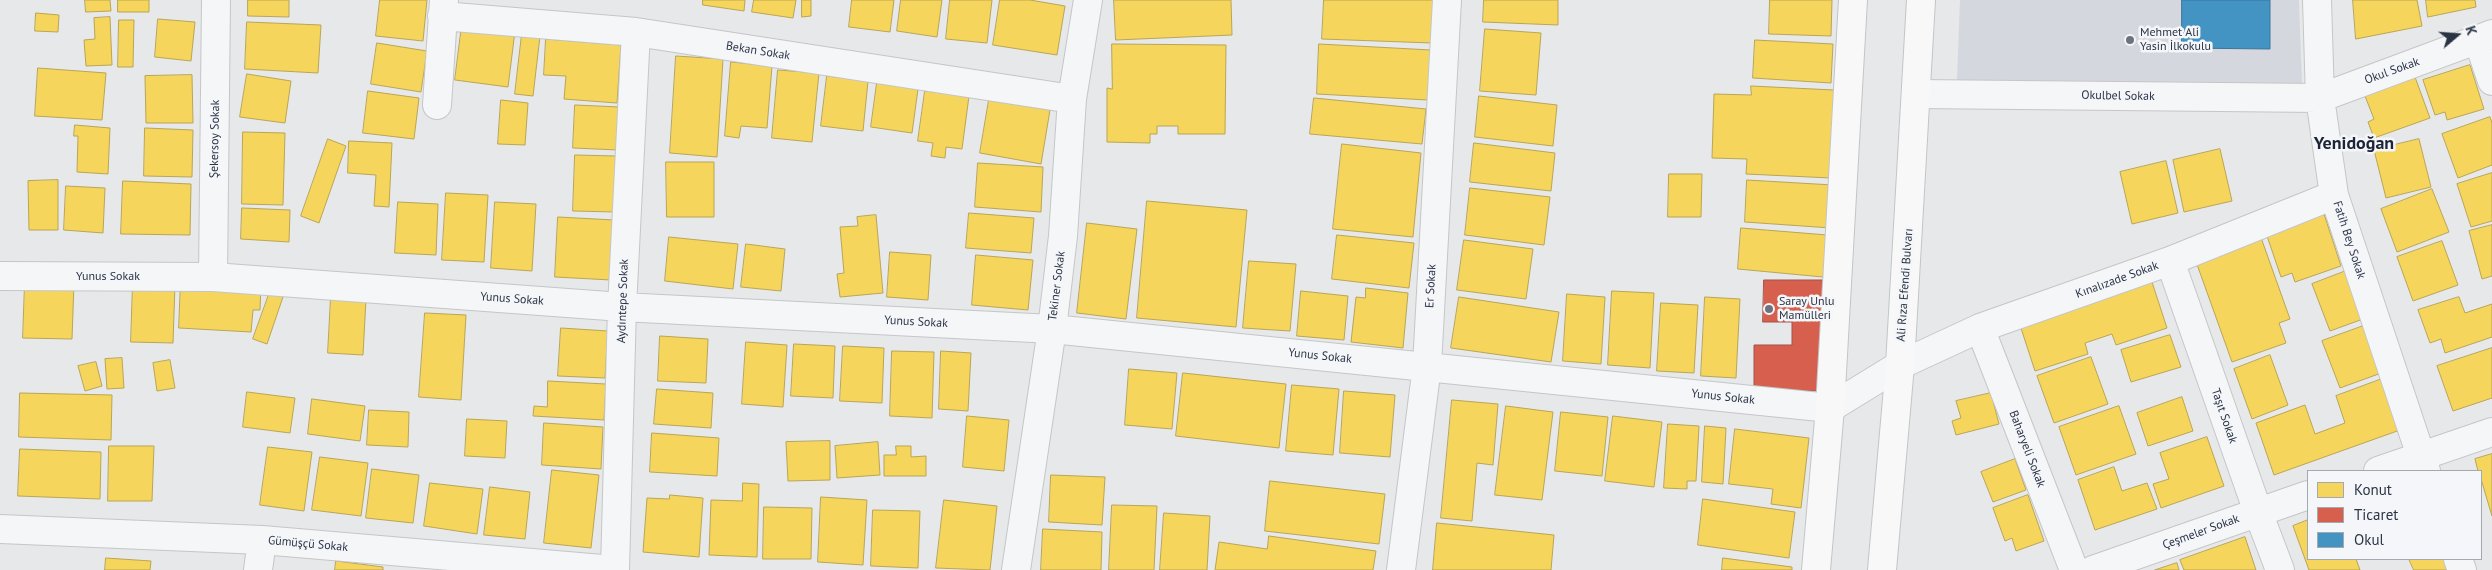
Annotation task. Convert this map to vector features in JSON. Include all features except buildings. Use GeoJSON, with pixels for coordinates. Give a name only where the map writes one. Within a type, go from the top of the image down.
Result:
{"type":"FeatureCollection","features":[{"type":"Feature","properties":{"kind":"main road"},"geometry":{"type":"LineString","coordinates":[[1816,570],[1830,408],[1853,0]]}},
{"type":"Feature","properties":{"kind":"main road","name":"Ali Rıza Efendi Bulvarı"},"geometry":{"type":"LineString","coordinates":[[1882,570],[1900,365],[1921,0]]}},
{"type":"Feature","properties":{"kind":"street","name":"Şekersoy Sokak"},"geometry":{"type":"LineString","coordinates":[[213,277],[216,0]]}},
{"type":"Feature","properties":{"kind":"street","name":"Tekiner Sokak"},"geometry":{"type":"LineString","coordinates":[[1016,570],[1052,329],[1063,236],[1072,99],[1088,0]]}},
{"type":"Feature","properties":{"kind":"street","name":"Er Sokak"},"geometry":{"type":"LineString","coordinates":[[1401,570],[1427,366],[1447,0]]}},
{"type":"Feature","properties":{"kind":"street","name":"Fatih Bey Sokak"},"geometry":{"type":"LineString","coordinates":[[2317,0],[2320,98],[2334,194],[2423,464]]}},
{"type":"Feature","properties":{"kind":"street","name":"Bekan Sokak"},"geometry":{"type":"LineString","coordinates":[[443,8],[636,32],[1072,99]]}},
{"type":"Feature","properties":{"kind":"street"},"geometry":{"type":"LineString","coordinates":[[437,106],[443,8]]}},
{"type":"Feature","properties":{"kind":"street","name":"Aydıntepe Sokak"},"geometry":{"type":"LineString","coordinates":[[615,570],[622,308],[636,32]]}},
{"type":"Feature","properties":{"kind":"street","name":"Okul Sokak"},"geometry":{"type":"LineString","coordinates":[[2320,98],[2485,37]]}},
{"type":"Feature","properties":{"kind":"street"},"geometry":{"type":"LineString","coordinates":[[2485,37],[2492,81]]}},
{"type":"Feature","properties":{"kind":"street","name":"Okulbel Sokak"},"geometry":{"type":"LineString","coordinates":[[1916,94],[2320,98]]}},
{"type":"Feature","properties":{"kind":"street","name":"Kınalızade Sokak"},"geometry":{"type":"LineString","coordinates":[[1830,408],[1900,365],[1980,328],[2170,261],[2334,194]]}},
{"type":"Feature","properties":{"kind":"street","name":"Taşıt Sokak"},"geometry":{"type":"LineString","coordinates":[[2170,261],[2280,570]]}},
{"type":"Feature","properties":{"kind":"street","name":"Yunus Sokak"},"geometry":{"type":"LineString","coordinates":[[0,276],[213,277],[622,308],[1052,329],[1830,408]]}},
{"type":"Feature","properties":{"kind":"street","name":"Baharyeli Sokak"},"geometry":{"type":"LineString","coordinates":[[1980,328],[2074,570]]}},
{"type":"Feature","properties":{"kind":"street"},"geometry":{"type":"LineString","coordinates":[[2384,470],[2423,464],[2492,432]]}},
{"type":"Feature","properties":{"kind":"street","name":"Çeşmeler Sokak"},"geometry":{"type":"LineString","coordinates":[[2093,570],[2307,495]]}},
{"type":"Feature","properties":{"kind":"street","name":"Gümüşçü Sokak"},"geometry":{"type":"LineString","coordinates":[[0,529],[262,540],[615,570]]}},
{"type":"Feature","properties":{"kind":"street"},"geometry":{"type":"LineString","coordinates":[[258,570],[262,540]]}},
{"type":"Feature","properties":{"kind":"shaded area","name":"Mehmet Ali Yasin İlkokulu"},"geometry":{"type":"Polygon","coordinates":[[[1960,0],[2299,0],[2302,86],[1957,80],[1960,0]]]}},
{"type":"Feature","properties":{"kind":"place","name":"Mehmet Ali Yasin İlkokulu"},"geometry":{"type":"Point","coordinates":[2130,40]}},
{"type":"Feature","properties":{"kind":"place","name":"Saray Unlu Mamülleri"},"geometry":{"type":"Point","coordinates":[1769,309]}},
{"type":"Feature","properties":{"kind":"district","name":"Yenidoğan"},"geometry":{"type":"Point","coordinates":[2354,144]}}]}
